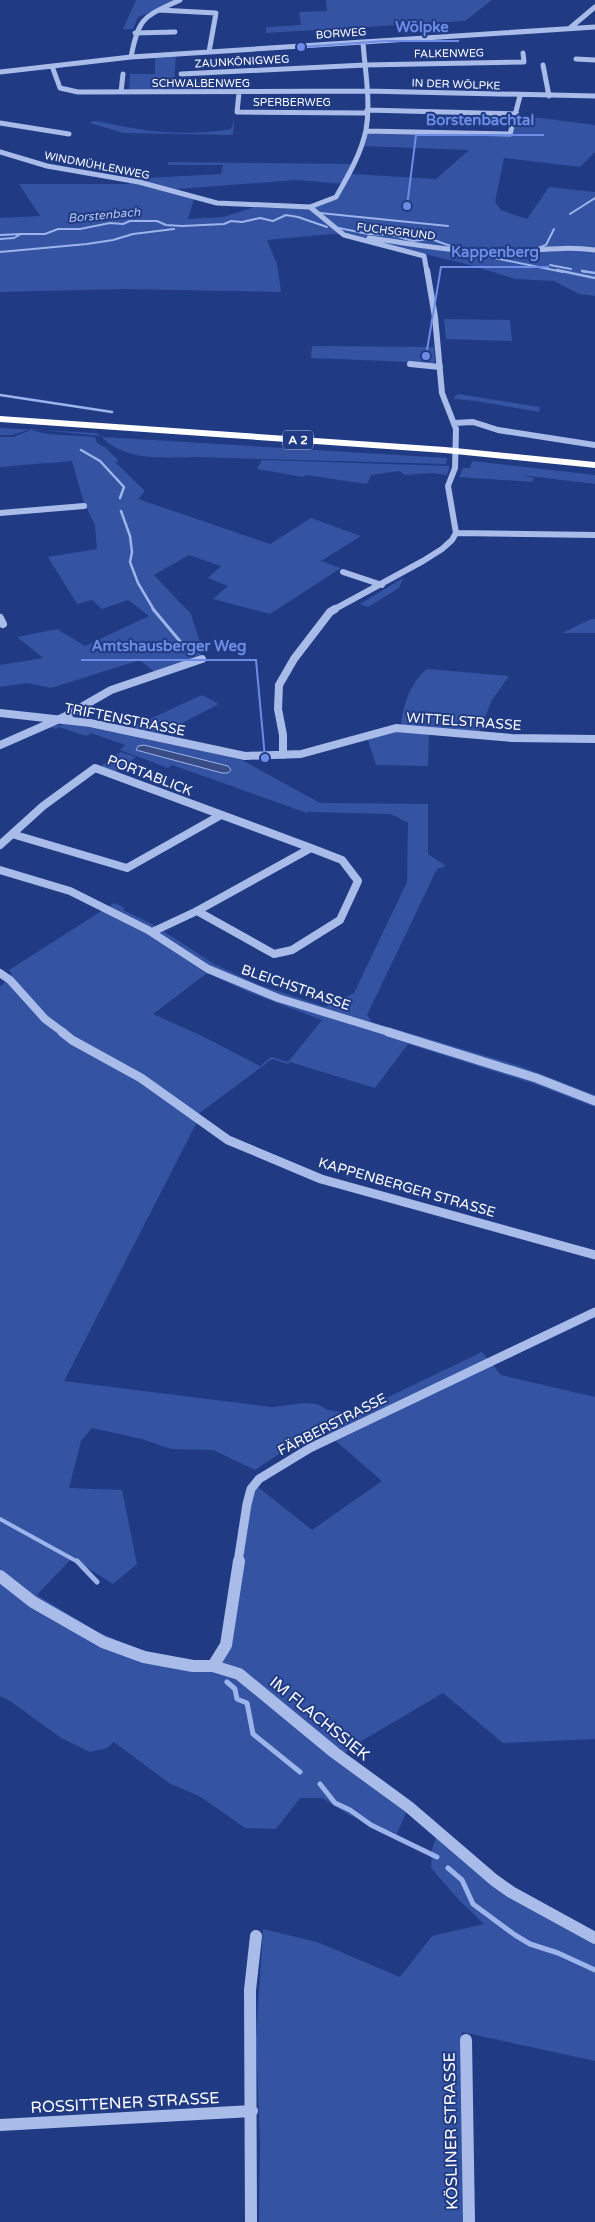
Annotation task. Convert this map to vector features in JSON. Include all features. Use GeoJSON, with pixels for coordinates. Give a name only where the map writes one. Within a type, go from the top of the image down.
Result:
{"type":"FeatureCollection","features":[{"type":"Feature","properties":{"kind":"highway","name":"A 2"},"geometry":{"type":"LineString","coordinates":[[0,410],[453,442],[595,455]]}},
{"type":"Feature","properties":{"kind":"highway","name":"A 2"},"geometry":{"type":"LineString","coordinates":[[0,419],[465,452],[595,465]]}},
{"type":"Feature","properties":{"kind":"street"},"geometry":{"type":"LineString","coordinates":[[132,57],[136,33],[140,22],[145,16],[180,0]]}},
{"type":"Feature","properties":{"kind":"street"},"geometry":{"type":"LineString","coordinates":[[570,28],[595,7]]}},
{"type":"Feature","properties":{"kind":"street"},"geometry":{"type":"LineString","coordinates":[[159,10],[216,13],[209,52]]}},
{"type":"Feature","properties":{"kind":"street","name":"BORWEG"},"geometry":{"type":"LineString","coordinates":[[0,72],[132,57],[595,27]]}},
{"type":"Feature","properties":{"kind":"street"},"geometry":{"type":"LineString","coordinates":[[136,33],[175,32]]}},
{"type":"Feature","properties":{"kind":"street"},"geometry":{"type":"LineString","coordinates":[[283,755],[283,735],[278,709],[279,685],[294,659],[330,612],[382,585],[442,549],[452,540],[456,533],[448,486],[455,468],[455,426],[442,393],[435,316],[424,256],[344,235],[310,207],[336,197],[352,169],[366,131],[367,111],[363,42]]}},
{"type":"Feature","properties":{"kind":"street","name":"FALKENWEG"},"geometry":{"type":"LineString","coordinates":[[365,65],[524,62],[523,53]]}},
{"type":"Feature","properties":{"kind":"street"},"geometry":{"type":"LineString","coordinates":[[576,59],[595,60]]}},
{"type":"Feature","properties":{"kind":"street","name":"ZAUNKÖNIGWEG"},"geometry":{"type":"LineString","coordinates":[[181,74],[365,65]]}},
{"type":"Feature","properties":{"kind":"street"},"geometry":{"type":"LineString","coordinates":[[543,65],[549,96]]}},
{"type":"Feature","properties":{"kind":"street","name":"SCHWALBENWEG"},"geometry":{"type":"LineString","coordinates":[[52,66],[60,88],[66,90],[239,93],[366,91]]}},
{"type":"Feature","properties":{"kind":"street"},"geometry":{"type":"LineString","coordinates":[[121,92],[123,74]]}},
{"type":"Feature","properties":{"kind":"street","name":"IN DER WÖLPKE"},"geometry":{"type":"LineString","coordinates":[[366,91],[520,96],[595,96]]}},
{"type":"Feature","properties":{"kind":"street","name":"SPERBERWEG"},"geometry":{"type":"LineString","coordinates":[[239,93],[237,112],[367,111]]}},
{"type":"Feature","properties":{"kind":"street"},"geometry":{"type":"LineString","coordinates":[[366,131],[510,134],[517,114],[520,96]]}},
{"type":"Feature","properties":{"kind":"street"},"geometry":{"type":"LineString","coordinates":[[367,111],[517,114]]}},
{"type":"Feature","properties":{"kind":"street"},"geometry":{"type":"LineString","coordinates":[[0,123],[69,134]]}},
{"type":"Feature","properties":{"kind":"street","name":"WINDMÜHLENWEG"},"geometry":{"type":"LineString","coordinates":[[0,152],[47,166],[139,182],[206,202],[310,207]]}},
{"type":"Feature","properties":{"kind":"street","name":"FUCHSGRUND"},"geometry":{"type":"LineString","coordinates":[[344,235],[480,251],[560,247],[580,247],[595,250]]}},
{"type":"Feature","properties":{"kind":"street"},"geometry":{"type":"LineString","coordinates":[[410,364],[440,367]]}},
{"type":"Feature","properties":{"kind":"street"},"geometry":{"type":"LineString","coordinates":[[455,426],[473,422],[498,430],[595,444]]}},
{"type":"Feature","properties":{"kind":"street"},"geometry":{"type":"LineString","coordinates":[[0,513],[84,506]]}},
{"type":"Feature","properties":{"kind":"street"},"geometry":{"type":"LineString","coordinates":[[456,533],[595,534]]}},
{"type":"Feature","properties":{"kind":"street"},"geometry":{"type":"LineString","coordinates":[[343,572],[382,585]]}},
{"type":"Feature","properties":{"kind":"street"},"geometry":{"type":"LineString","coordinates":[[0,745],[59,719],[111,690],[202,659]]}},
{"type":"Feature","properties":{"kind":"street","name":"TRIFTENSTRASSE"},"geometry":{"type":"LineString","coordinates":[[0,713],[90,723],[245,756]]}},
{"type":"Feature","properties":{"kind":"street","name":"WITTELSTRASSE"},"geometry":{"type":"LineString","coordinates":[[245,756],[300,754],[396,728],[512,738],[595,738]]}},
{"type":"Feature","properties":{"kind":"street","name":"PORTABLICK"},"geometry":{"type":"LineString","coordinates":[[0,845],[43,806],[95,768],[342,860],[358,882],[340,920],[292,950],[274,954],[198,911]]}},
{"type":"Feature","properties":{"kind":"street"},"geometry":{"type":"LineString","coordinates":[[12,834],[128,868],[221,815]]}},
{"type":"Feature","properties":{"kind":"street"},"geometry":{"type":"LineString","coordinates":[[152,932],[198,911],[311,848]]}},
{"type":"Feature","properties":{"kind":"street","name":"BLEICHSTRASSE"},"geometry":{"type":"LineString","coordinates":[[0,870],[70,891],[152,932],[208,969],[278,998],[536,1078],[595,1101]]}},
{"type":"Feature","properties":{"kind":"street","name":"KAPPENBERGER STRASSE"},"geometry":{"type":"LineString","coordinates":[[0,974],[10,980],[45,1019],[72,1040],[141,1078],[192,1117],[228,1140],[321,1179],[595,1255]]}},
{"type":"Feature","properties":{"kind":"street","name":"FÄRBERSTRASSE"},"geometry":{"type":"LineString","coordinates":[[213,1666],[226,1645],[246,1504],[251,1489],[259,1479],[310,1448],[595,1312]]}},
{"type":"Feature","properties":{"kind":"street","name":"IM FLACHSSIEK"},"geometry":{"type":"LineString","coordinates":[[0,1576],[33,1602],[103,1642],[144,1657],[193,1666],[213,1666],[239,1674],[335,1753],[409,1807],[511,1892],[595,1938]]}},
{"type":"Feature","properties":{"kind":"street"},"geometry":{"type":"LineString","coordinates":[[251,2222],[250,1990],[256,1936]]}},
{"type":"Feature","properties":{"kind":"street","name":"KÖSLINER STRASSE"},"geometry":{"type":"LineString","coordinates":[[466,2040],[469,2222]]}},
{"type":"Feature","properties":{"kind":"street","name":"ROSSITTENER STRASSE"},"geometry":{"type":"LineString","coordinates":[[0,2125],[252,2111]]}},
{"type":"Feature","properties":{"kind":"shaded area"},"geometry":{"type":"Polygon","coordinates":[[[136,0],[180,0],[138,17],[133,29],[123,29],[136,0]]]}},
{"type":"Feature","properties":{"kind":"shaded area"},"geometry":{"type":"Polygon","coordinates":[[[326,0],[492,0],[465,21],[266,33],[266,27],[301,25],[299,12],[327,11],[326,0]]]}},
{"type":"Feature","properties":{"kind":"shaded area"},"geometry":{"type":"Polygon","coordinates":[[[176,55],[174,83],[223,83],[222,91],[129,91],[130,74],[155,74],[155,57],[176,55]]]}},
{"type":"Feature","properties":{"kind":"shaded area"},"geometry":{"type":"Polygon","coordinates":[[[518,115],[595,125],[595,152],[580,167],[504,158],[495,202],[501,210],[527,219],[549,187],[595,192],[595,296],[579,294],[554,281],[515,279],[474,266],[347,235],[331,234],[267,240],[277,264],[281,292],[124,289],[0,292],[0,218],[40,216],[19,184],[129,184],[127,179],[221,174],[223,165],[168,165],[168,162],[355,164],[351,174],[436,179],[469,150],[362,146],[367,132],[511,135],[518,115]],[[296,180],[164,190],[194,199],[188,219],[223,217],[255,207],[309,209],[339,198],[346,184],[296,180]]]}},
{"type":"Feature","properties":{"kind":"shaded area"},"geometry":{"type":"Polygon","coordinates":[[[234,120],[233,135],[124,133],[90,123],[92,121],[161,132],[197,133],[231,129],[234,120]]]}},
{"type":"Feature","properties":{"kind":"shaded area"},"geometry":{"type":"Polygon","coordinates":[[[444,319],[510,320],[512,341],[446,339],[444,319]]]}},
{"type":"Feature","properties":{"kind":"shaded area"},"geometry":{"type":"Polygon","coordinates":[[[312,346],[434,347],[435,363],[311,358],[312,346]]]}},
{"type":"Feature","properties":{"kind":"shaded area"},"geometry":{"type":"Polygon","coordinates":[[[458,394],[540,407],[539,412],[455,399],[454,397],[458,394]]]}},
{"type":"Feature","properties":{"kind":"shaded area"},"geometry":{"type":"Polygon","coordinates":[[[0,428],[29,430],[12,435],[0,435],[0,428]]]}},
{"type":"Feature","properties":{"kind":"shaded area"},"geometry":{"type":"Polygon","coordinates":[[[31,430],[47,434],[95,437],[97,443],[106,448],[119,461],[115,462],[145,491],[138,499],[270,544],[311,518],[361,536],[321,561],[341,568],[270,614],[213,599],[228,586],[208,578],[221,566],[189,555],[154,575],[191,614],[202,649],[200,656],[156,673],[140,660],[51,688],[27,683],[0,687],[0,665],[43,658],[17,637],[57,629],[85,646],[149,616],[128,600],[102,609],[92,600],[77,604],[48,557],[97,549],[95,525],[84,503],[72,461],[0,467],[0,437],[13,437],[31,430]]]}},
{"type":"Feature","properties":{"kind":"shaded area"},"geometry":{"type":"Polygon","coordinates":[[[44,430],[96,433],[103,437],[447,458],[446,464],[194,457],[169,458],[132,454],[120,450],[101,436],[44,430]]]}},
{"type":"Feature","properties":{"kind":"shaded area"},"geometry":{"type":"Polygon","coordinates":[[[262,460],[450,466],[447,475],[431,473],[405,475],[400,471],[371,475],[367,484],[306,475],[303,477],[257,469],[262,460]]]}},
{"type":"Feature","properties":{"kind":"shaded area"},"geometry":{"type":"Polygon","coordinates":[[[472,461],[595,475],[595,484],[521,475],[534,478],[532,482],[459,477],[463,468],[470,468],[472,461]]]}},
{"type":"Feature","properties":{"kind":"shaded area"},"geometry":{"type":"Polygon","coordinates":[[[403,578],[399,588],[368,607],[360,604],[403,578]]]}},
{"type":"Feature","properties":{"kind":"shaded area"},"geometry":{"type":"Polygon","coordinates":[[[591,619],[595,619],[595,633],[562,633],[591,619]]]}},
{"type":"Feature","properties":{"kind":"shaded area"},"geometry":{"type":"Polygon","coordinates":[[[427,669],[509,676],[492,700],[479,732],[429,728],[428,766],[376,765],[367,737],[404,726],[401,723],[409,693],[421,674],[427,669]]]}},
{"type":"Feature","properties":{"kind":"shaded area"},"geometry":{"type":"Polygon","coordinates":[[[202,695],[219,704],[161,734],[130,728],[202,695]]]}},
{"type":"Feature","properties":{"kind":"shaded area"},"geometry":{"type":"Polygon","coordinates":[[[64,724],[93,728],[240,759],[320,803],[428,804],[428,854],[446,866],[437,869],[367,1015],[372,1022],[520,1066],[595,1095],[595,1107],[534,1084],[408,1044],[375,1088],[290,1062],[288,1064],[272,1059],[197,1115],[198,1120],[64,1381],[272,1407],[304,1403],[317,1404],[328,1410],[353,1414],[482,1352],[501,1375],[595,1397],[595,1739],[503,1743],[443,1693],[353,1746],[339,1758],[408,1808],[397,1834],[349,1815],[322,1798],[300,1798],[276,1829],[245,1828],[201,1797],[169,1783],[114,1742],[107,1748],[90,1752],[61,1738],[10,1701],[0,1696],[0,987],[12,974],[9,970],[114,903],[125,908],[123,910],[154,925],[214,964],[257,984],[326,1007],[354,993],[407,882],[408,823],[391,814],[310,812],[311,810],[307,813],[172,765],[168,768],[120,750],[125,745],[91,733],[86,736],[59,727],[55,729],[51,727],[64,724]],[[207,973],[153,1014],[202,1036],[260,1066],[271,1057],[288,1062],[322,1020],[248,992],[207,973]],[[92,1428],[81,1441],[69,1488],[122,1490],[137,1564],[113,1584],[72,1558],[37,1595],[98,1632],[147,1653],[213,1663],[228,1645],[250,1500],[258,1487],[312,1530],[382,1481],[331,1437],[325,1428],[294,1444],[255,1470],[213,1450],[171,1449],[142,1439],[92,1428]]]}},
{"type":"Feature","properties":{"kind":"shaded area"},"geometry":{"type":"Polygon","coordinates":[[[144,745],[228,766],[231,770],[228,773],[222,773],[136,750],[138,746],[144,745]]]}},
{"type":"Feature","properties":{"kind":"shaded area"},"geometry":{"type":"Polygon","coordinates":[[[121,752],[136,757],[116,772],[101,766],[121,752]]]}},
{"type":"Feature","properties":{"kind":"shaded area"},"geometry":{"type":"Polygon","coordinates":[[[438,1831],[464,1858],[595,1935],[595,2061],[462,2032],[463,2222],[259,2222],[260,2143],[256,2041],[263,1929],[317,1942],[400,1977],[432,1936],[484,1924],[458,1899],[431,1868],[432,1850],[438,1831]]]}},
{"type":"Feature","properties":{"kind":"waterway"},"geometry":{"type":"LineString","coordinates":[[570,214],[595,198]]}},
{"type":"Feature","properties":{"kind":"waterway"},"geometry":{"type":"LineString","coordinates":[[320,213],[448,226]]}},
{"type":"Feature","properties":{"kind":"waterway","name":"Borstenbach"},"geometry":{"type":"LineString","coordinates":[[21,234],[45,234],[58,229],[80,229],[110,223],[123,224],[130,221],[157,221],[166,225],[182,226],[224,224],[231,221],[242,222],[260,218],[273,221],[286,215],[327,227]]}},
{"type":"Feature","properties":{"kind":"waterway","name":"Borstenbach"},"geometry":{"type":"LineString","coordinates":[[339,228],[368,234],[392,235],[413,241],[431,239],[459,249]]}},
{"type":"Feature","properties":{"kind":"waterway"},"geometry":{"type":"LineString","coordinates":[[0,252],[87,244],[113,240],[133,234],[174,229]]}},
{"type":"Feature","properties":{"kind":"waterway"},"geometry":{"type":"LineString","coordinates":[[538,248],[546,245],[554,229]]}},
{"type":"Feature","properties":{"kind":"waterway","name":"Borstenbach"},"geometry":{"type":"LineString","coordinates":[[0,235],[21,234]]}},
{"type":"Feature","properties":{"kind":"waterway","name":"Borstenbach"},"geometry":{"type":"LineString","coordinates":[[0,239],[14,238],[21,234]]}},
{"type":"Feature","properties":{"kind":"waterway","name":"Borstenbach"},"geometry":{"type":"LineString","coordinates":[[468,249],[506,250]]}},
{"type":"Feature","properties":{"kind":"waterway","name":"Borstenbach"},"geometry":{"type":"LineString","coordinates":[[470,253],[563,272]]}},
{"type":"Feature","properties":{"kind":"waterway"},"geometry":{"type":"LineString","coordinates":[[550,265],[571,269]]}},
{"type":"Feature","properties":{"kind":"waterway","name":"Borstenbach"},"geometry":{"type":"LineString","coordinates":[[557,270],[595,278]]}},
{"type":"Feature","properties":{"kind":"waterway"},"geometry":{"type":"LineString","coordinates":[[586,272],[582,271],[595,273]]}},
{"type":"Feature","properties":{"kind":"waterway"},"geometry":{"type":"LineString","coordinates":[[0,395],[112,412]]}},
{"type":"Feature","properties":{"kind":"waterway"},"geometry":{"type":"LineString","coordinates":[[81,450],[100,461],[124,487],[120,498]]}},
{"type":"Feature","properties":{"kind":"waterway"},"geometry":{"type":"LineString","coordinates":[[121,511],[130,536],[132,552],[130,562],[138,583],[154,610]]}},
{"type":"Feature","properties":{"kind":"waterway"},"geometry":{"type":"LineString","coordinates":[[153,609],[189,652]]}},
{"type":"Feature","properties":{"kind":"waterway"},"geometry":{"type":"LineString","coordinates":[[0,1519],[78,1562]]}},
{"type":"Feature","properties":{"kind":"waterway"},"geometry":{"type":"LineString","coordinates":[[78,1562],[97,1582]]}},
{"type":"Feature","properties":{"kind":"waterway"},"geometry":{"type":"LineString","coordinates":[[227,1682],[235,1689],[237,1699],[247,1703],[253,1734],[300,1772]]}},
{"type":"Feature","properties":{"kind":"waterway"},"geometry":{"type":"LineString","coordinates":[[320,1784],[335,1803],[350,1810],[371,1825],[437,1857]]}},
{"type":"Feature","properties":{"kind":"waterway"},"geometry":{"type":"LineString","coordinates":[[448,1868],[462,1880],[473,1904],[515,1935],[530,1944],[558,1953],[595,1970]]}},
{"type":"Feature","properties":{"kind":"place","name":"Wölpke"},"geometry":{"type":"Point","coordinates":[301,47]}},
{"type":"Feature","properties":{"kind":"place","name":"Borstenbachtal"},"geometry":{"type":"Point","coordinates":[407,206]}},
{"type":"Feature","properties":{"kind":"place","name":"Kappenberg"},"geometry":{"type":"Point","coordinates":[426,356]}},
{"type":"Feature","properties":{"kind":"place","name":"Amtshausberger Weg"},"geometry":{"type":"Point","coordinates":[265,758]}}]}
